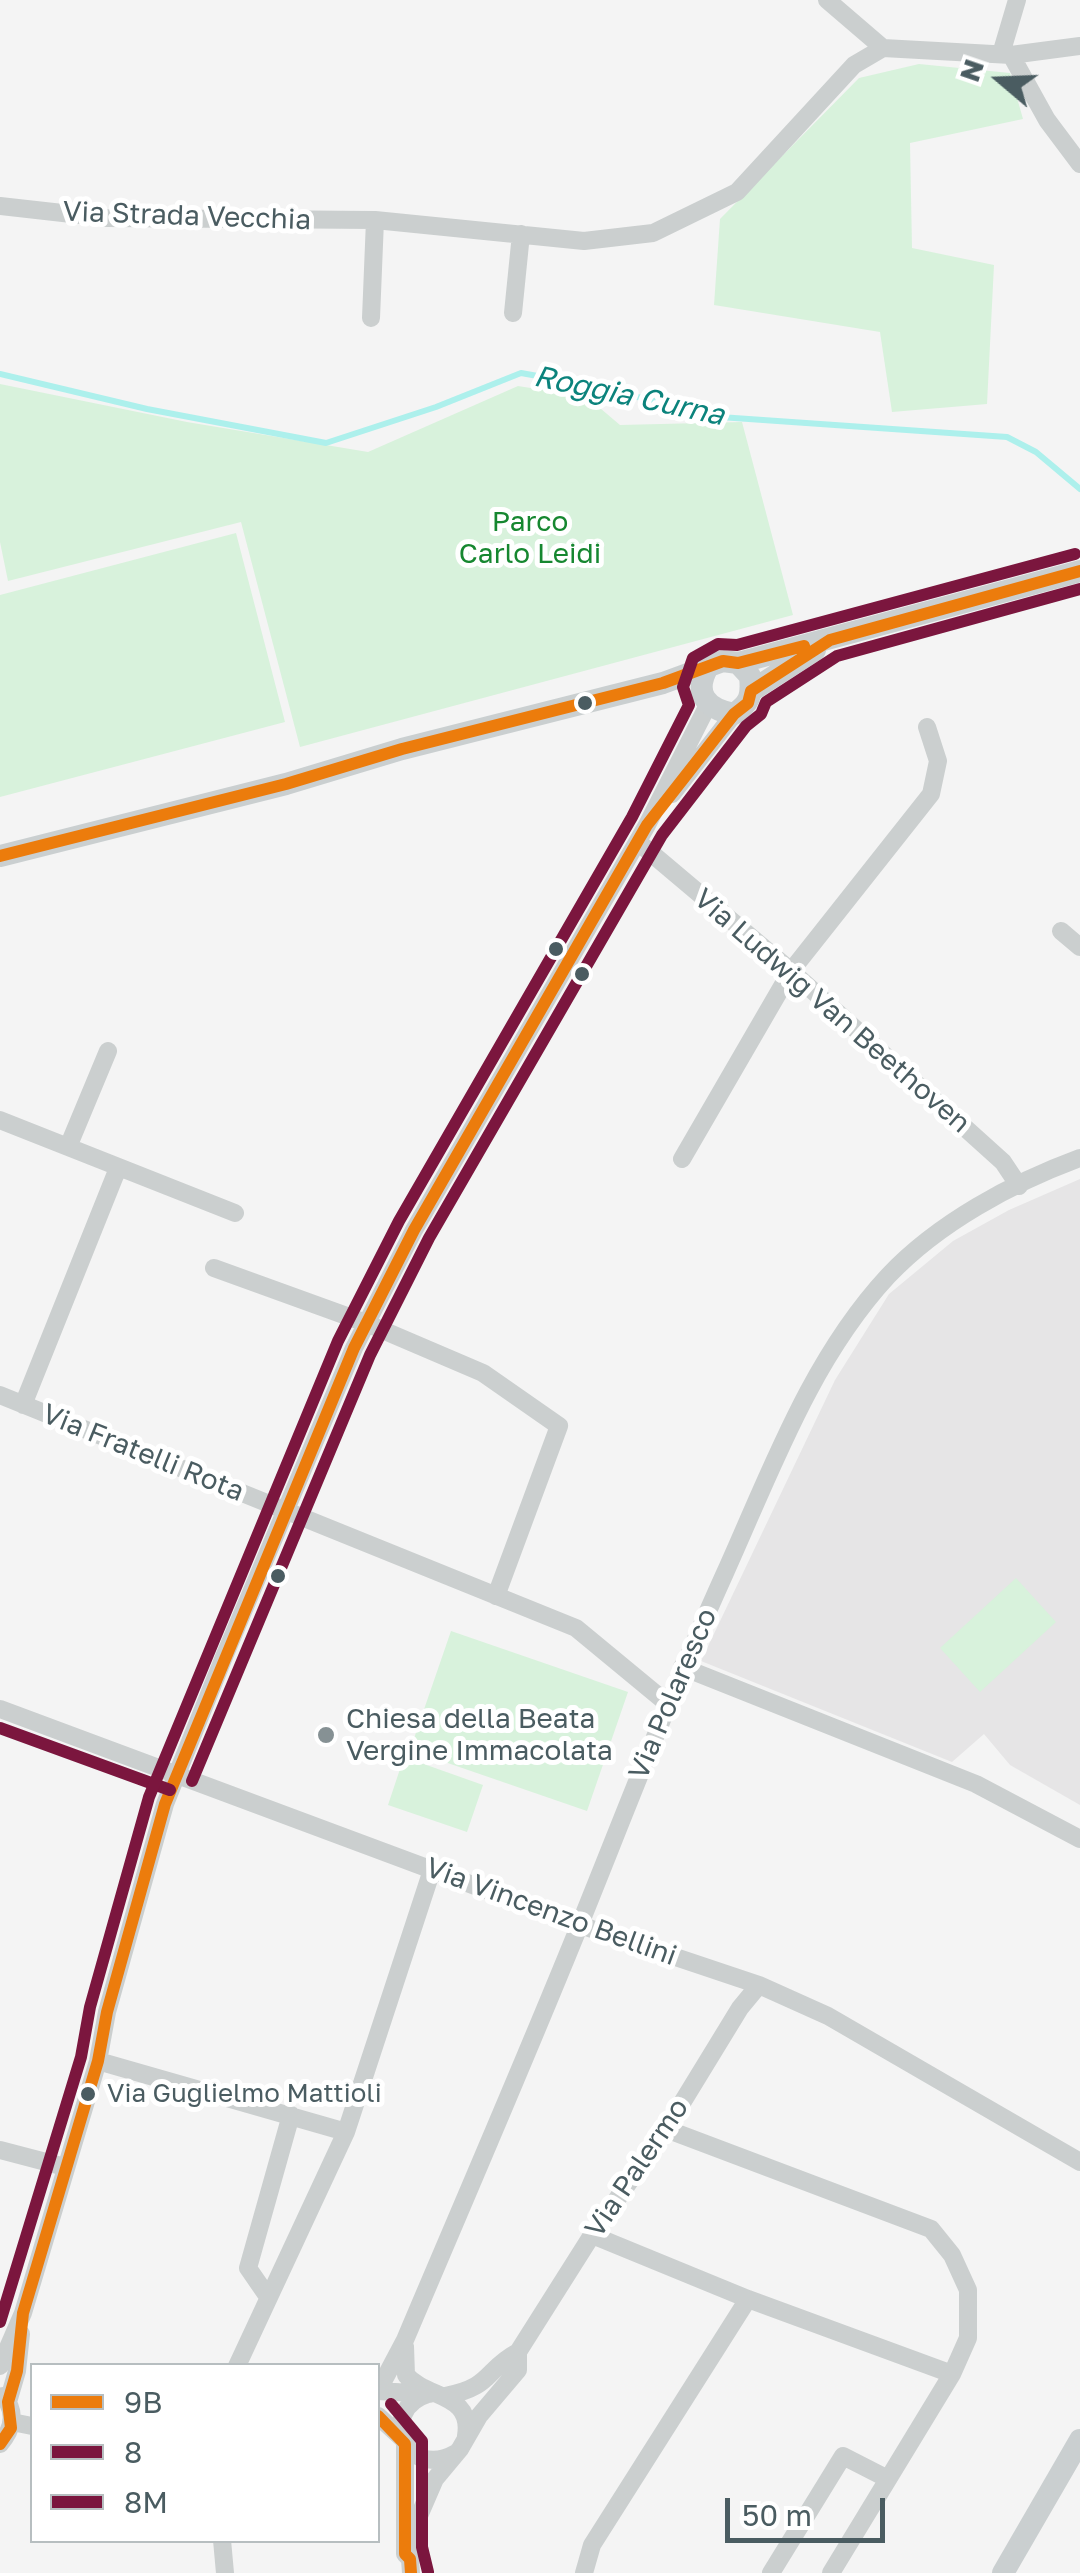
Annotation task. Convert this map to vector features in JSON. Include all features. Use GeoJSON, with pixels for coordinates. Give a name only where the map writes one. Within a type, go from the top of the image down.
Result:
{"type":"FeatureCollection","features":[{"type":"Feature","properties":{"kind":"street"},"geometry":{"type":"LineString","coordinates":[[827,0],[883,48],[1006,55],[1080,46]]}},
{"type":"Feature","properties":{"kind":"street"},"geometry":{"type":"LineString","coordinates":[[1018,0],[1006,55],[1080,164]]}},
{"type":"Feature","properties":{"kind":"street","name":"Via Strada Vecchia"},"geometry":{"type":"LineString","coordinates":[[0,206],[107,218],[375,220],[584,241],[653,234],[737,192],[854,65],[883,48]]}},
{"type":"Feature","properties":{"kind":"street"},"geometry":{"type":"LineString","coordinates":[[371,318],[375,220]]}},
{"type":"Feature","properties":{"kind":"street"},"geometry":{"type":"LineString","coordinates":[[513,313],[521,234]]}},
{"type":"Feature","properties":{"kind":"street"},"geometry":{"type":"LineString","coordinates":[[0,856],[663,683],[723,661],[738,663],[830,640],[1080,571]]}},
{"type":"Feature","properties":{"kind":"street"},"geometry":{"type":"LineString","coordinates":[[751,692],[830,640]]}},
{"type":"Feature","properties":{"kind":"street"},"geometry":{"type":"LineString","coordinates":[[642,834],[734,714],[748,704],[750,676],[738,663]]}},
{"type":"Feature","properties":{"kind":"street"},"geometry":{"type":"LineString","coordinates":[[0,2366],[23,2313],[98,2061],[139,1895],[176,1774],[366,1323],[414,1230],[642,834],[704,700],[702,678],[708,667]]}},
{"type":"Feature","properties":{"kind":"street"},"geometry":{"type":"LineString","coordinates":[[663,683],[734,714]]}},
{"type":"Feature","properties":{"kind":"street"},"geometry":{"type":"LineString","coordinates":[[682,1159],[791,970],[931,794],[938,761],[926,727]]}},
{"type":"Feature","properties":{"kind":"street","name":"Via Ludwig Van Beethoven"},"geometry":{"type":"LineString","coordinates":[[642,834],[1004,1162],[1019,1186]]}},
{"type":"Feature","properties":{"kind":"street"},"geometry":{"type":"LineString","coordinates":[[1061,932],[1080,947]]}},
{"type":"Feature","properties":{"kind":"street"},"geometry":{"type":"LineString","coordinates":[[68,1147],[108,1051]]}},
{"type":"Feature","properties":{"kind":"street"},"geometry":{"type":"LineString","coordinates":[[0,1120],[235,1212]]}},
{"type":"Feature","properties":{"kind":"street","name":"Via Polaresco"},"geometry":{"type":"LineString","coordinates":[[380,2387],[405,2340],[580,1925],[682,1668],[809,1388],[854,1319],[889,1275],[941,1230],[1019,1186],[1080,1158]]}},
{"type":"Feature","properties":{"kind":"street"},"geometry":{"type":"LineString","coordinates":[[23,1405],[118,1168]]}},
{"type":"Feature","properties":{"kind":"street"},"geometry":{"type":"LineString","coordinates":[[214,1268],[366,1323],[484,1372],[559,1426],[496,1596]]}},
{"type":"Feature","properties":{"kind":"street","name":"Via Fratelli Rota"},"geometry":{"type":"LineString","coordinates":[[0,1396],[576,1628],[668,1704]]}},
{"type":"Feature","properties":{"kind":"street"},"geometry":{"type":"LineString","coordinates":[[682,1668],[976,1784],[1080,1839]]}},
{"type":"Feature","properties":{"kind":"street","name":"Via Vincenzo Bellini"},"geometry":{"type":"LineString","coordinates":[[0,1709],[580,1925],[760,1985],[828,2016],[1080,2162]]}},
{"type":"Feature","properties":{"kind":"street"},"geometry":{"type":"LineString","coordinates":[[237,2363],[346,2132],[432,1870]]}},
{"type":"Feature","properties":{"kind":"street","name":"Via Palermo"},"geometry":{"type":"LineString","coordinates":[[437,2395],[477,2388],[492,2376],[502,2360],[518,2352],[592,2234],[666,2129],[740,2008],[760,1985]]}},
{"type":"Feature","properties":{"kind":"street"},"geometry":{"type":"LineString","coordinates":[[98,2061],[346,2132]]}},
{"type":"Feature","properties":{"kind":"street"},"geometry":{"type":"LineString","coordinates":[[268,2297],[248,2268],[291,2114]]}},
{"type":"Feature","properties":{"kind":"street"},"geometry":{"type":"LineString","coordinates":[[666,2129],[931,2229],[952,2255],[968,2290],[968,2338],[952,2374],[831,2573]]}},
{"type":"Feature","properties":{"kind":"street"},"geometry":{"type":"LineString","coordinates":[[0,2150],[65,2167]]}},
{"type":"Feature","properties":{"kind":"street"},"geometry":{"type":"LineString","coordinates":[[592,2234],[748,2299],[952,2374]]}},
{"type":"Feature","properties":{"kind":"street"},"geometry":{"type":"LineString","coordinates":[[584,2573],[592,2545],[748,2299]]}},
{"type":"Feature","properties":{"kind":"street"},"geometry":{"type":"LineString","coordinates":[[0,2444],[11,2428],[4,2398],[17,2371],[23,2313]]}},
{"type":"Feature","properties":{"kind":"street"},"geometry":{"type":"LineString","coordinates":[[405,2340],[406,2376],[463,2410],[467,2421],[461,2446],[426,2497],[410,2566]]}},
{"type":"Feature","properties":{"kind":"street","name":"Via Palermo"},"geometry":{"type":"LineString","coordinates":[[461,2446],[479,2416],[518,2370],[518,2352]]}},
{"type":"Feature","properties":{"kind":"street","name":"Via Polaresco"},"geometry":{"type":"LineString","coordinates":[[380,2391],[437,2395]]}},
{"type":"Feature","properties":{"kind":"street"},"geometry":{"type":"LineString","coordinates":[[410,2566],[404,2554],[402,2416],[408,2406],[437,2395]]}},
{"type":"Feature","properties":{"kind":"street"},"geometry":{"type":"LineString","coordinates":[[380,2418],[418,2457],[440,2460],[461,2446]]}},
{"type":"Feature","properties":{"kind":"street"},"geometry":{"type":"LineString","coordinates":[[12,2422],[30,2426]]}},
{"type":"Feature","properties":{"kind":"street"},"geometry":{"type":"LineString","coordinates":[[1002,2573],[1080,2440]]}},
{"type":"Feature","properties":{"kind":"street"},"geometry":{"type":"LineString","coordinates":[[771,2573],[843,2456],[886,2478]]}},
{"type":"Feature","properties":{"kind":"street"},"geometry":{"type":"LineString","coordinates":[[1054,2486],[1080,2464]]}},
{"type":"Feature","properties":{"kind":"street"},"geometry":{"type":"LineString","coordinates":[[222,2543],[225,2573]]}},
{"type":"Feature","properties":{"kind":"shaded area"},"geometry":{"type":"Polygon","coordinates":[[[1080,1179],[1080,1805],[1010,1765],[984,1734],[952,1762],[701,1661],[835,1380],[889,1294],[953,1241],[1009,1210],[1080,1179]]]}},
{"type":"Feature","properties":{"kind":"green space"},"geometry":{"type":"Polygon","coordinates":[[[919,64],[1010,73],[1023,119],[910,143],[912,248],[994,265],[987,404],[892,412],[880,332],[714,305],[720,219],[859,78],[919,64]]]}},
{"type":"Feature","properties":{"kind":"green space","name":"Parco Carlo Leidi"},"geometry":{"type":"Polygon","coordinates":[[[0,384],[187,422],[368,452],[518,386],[587,397],[620,425],[742,422],[793,615],[300,747],[241,522],[8,581],[0,542],[0,384]]]}},
{"type":"Feature","properties":{"kind":"green space"},"geometry":{"type":"Polygon","coordinates":[[[236,533],[285,722],[0,797],[0,595],[236,533]]]}},
{"type":"Feature","properties":{"kind":"green space"},"geometry":{"type":"Polygon","coordinates":[[[1016,1578],[1056,1622],[980,1692],[940,1648],[1016,1578]]]}},
{"type":"Feature","properties":{"kind":"green space"},"geometry":{"type":"Polygon","coordinates":[[[451,1631],[628,1692],[587,1811],[410,1750],[451,1631]]]}},
{"type":"Feature","properties":{"kind":"green space"},"geometry":{"type":"Polygon","coordinates":[[[404,1757],[483,1785],[467,1832],[388,1805],[404,1757]]]}},
{"type":"Feature","properties":{"kind":"waterway","name":"Roggia Curna"},"geometry":{"type":"LineString","coordinates":[[0,374],[147,409],[326,443],[436,407],[521,373],[720,417],[1007,437],[1036,452],[1080,489]]}},
{"type":"Feature","properties":{"kind":"transit line","name":"8M"},"geometry":{"type":"LineString","coordinates":[[0,2322],[81,2057],[90,2007],[149,1797],[338,1341],[399,1221],[632,817],[689,705],[683,687],[693,658],[718,644],[737,645],[1075,554]]}},
{"type":"Feature","properties":{"kind":"transit line","name":"9B"},"geometry":{"type":"LineString","coordinates":[[0,2444],[11,2428],[8,2402],[17,2371],[23,2313],[98,2061],[107,2012],[165,1804],[354,1348],[414,1230],[647,825],[734,714],[748,703],[751,691],[830,640],[1080,571]]}},
{"type":"Feature","properties":{"kind":"transit line","name":"8"},"geometry":{"type":"LineString","coordinates":[[192,1781],[370,1355],[429,1238],[662,835],[746,726],[761,714],[766,702],[837,656],[1080,589]]}},
{"type":"Feature","properties":{"kind":"transit line","name":"9B"},"geometry":{"type":"LineString","coordinates":[[0,856],[663,683],[723,661],[738,663],[804,646]]}},
{"type":"Feature","properties":{"kind":"transit line","name":"8"},"geometry":{"type":"LineString","coordinates":[[0,1728],[170,1790]]}},
{"type":"Feature","properties":{"kind":"transit line","name":"8M"},"geometry":{"type":"LineString","coordinates":[[391,2404],[422,2441],[422,2547],[428,2572]]}},
{"type":"Feature","properties":{"kind":"transit line","name":"9B"},"geometry":{"type":"LineString","coordinates":[[380,2418],[405,2444],[405,2554],[410,2559],[411,2573]]}},
{"type":"Feature","properties":{"kind":"place","name":"Chiesa della Beata Vergine Immacolata"},"geometry":{"type":"Point","coordinates":[326,1735]}},
{"type":"Feature","properties":{"kind":"place","name":"Via Guglielmo Mattioli"},"geometry":{"type":"Point","coordinates":[88,2094]}}]}
